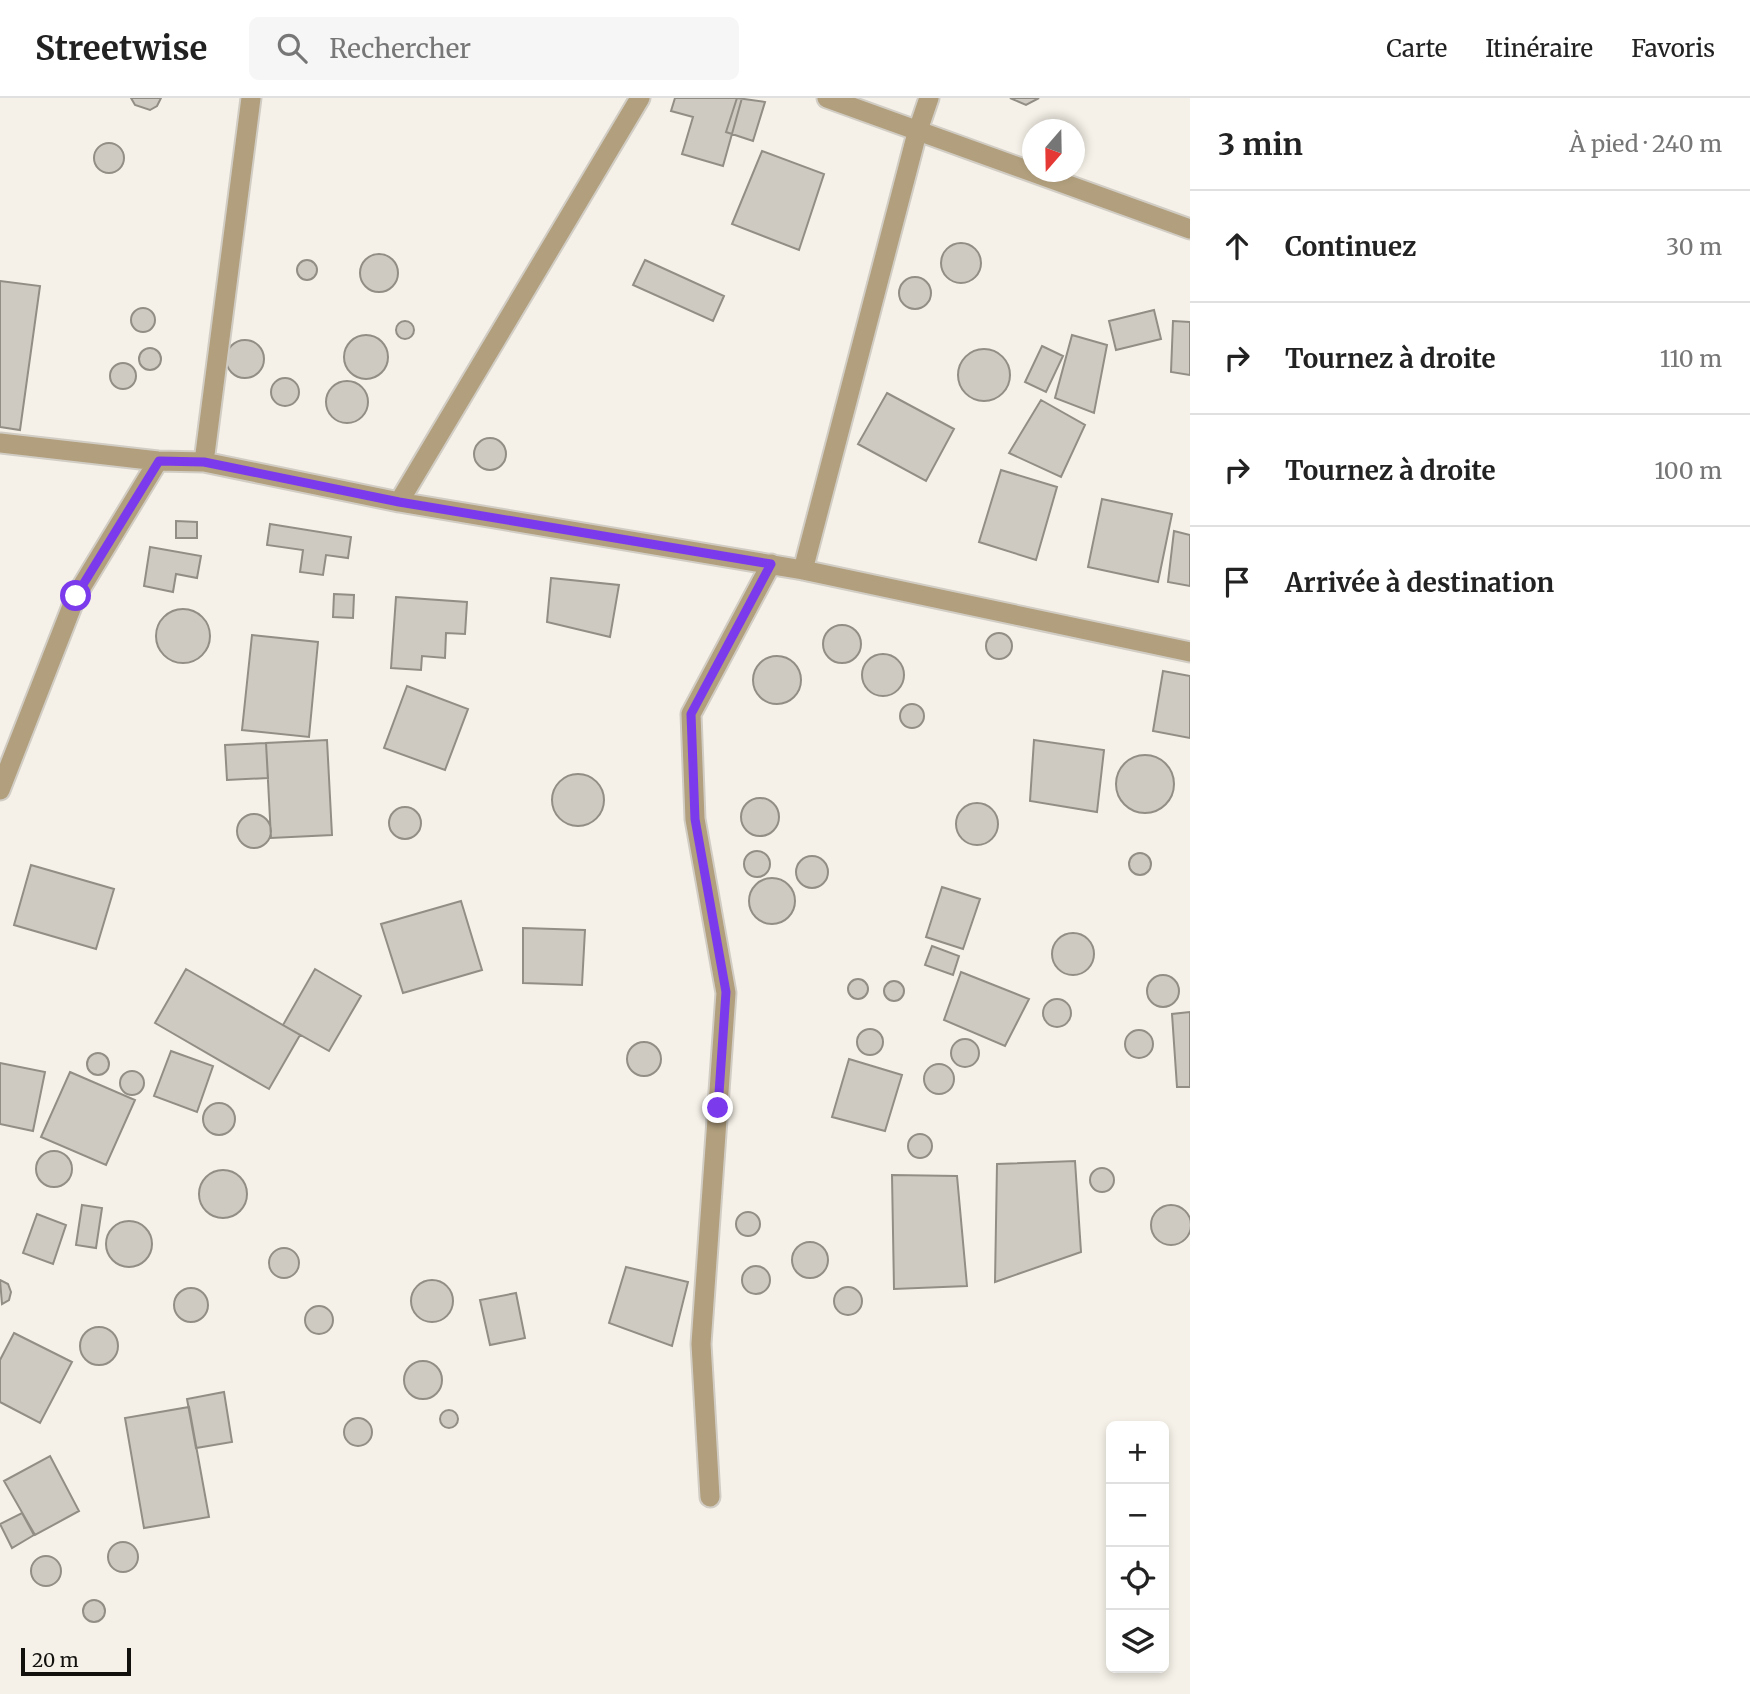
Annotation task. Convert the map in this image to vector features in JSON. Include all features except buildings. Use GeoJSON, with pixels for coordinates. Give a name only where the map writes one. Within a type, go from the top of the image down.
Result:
{"type":"FeatureCollection","features":[{"type":"Feature","properties":{"kind":"street"},"geometry":{"type":"LineString","coordinates":[[204,462],[251,98]]}},
{"type":"Feature","properties":{"kind":"street"},"geometry":{"type":"LineString","coordinates":[[399,502],[640,98]]}},
{"type":"Feature","properties":{"kind":"street"},"geometry":{"type":"LineString","coordinates":[[827,98],[917,133],[1190,229]]}},
{"type":"Feature","properties":{"kind":"street"},"geometry":{"type":"LineString","coordinates":[[803,570],[917,133],[929,98]]}},
{"type":"Feature","properties":{"kind":"street"},"geometry":{"type":"LineString","coordinates":[[0,443],[159,461],[204,462],[399,502],[803,570],[1190,652]]}},
{"type":"Feature","properties":{"kind":"street"},"geometry":{"type":"LineString","coordinates":[[0,790],[76,596],[159,461]]}},
{"type":"Feature","properties":{"kind":"street"},"geometry":{"type":"LineString","coordinates":[[710,1497],[701,1343],[726,992],[695,819],[691,714],[771,564]]}},
{"type":"Feature","properties":{"kind":"route"},"geometry":{"type":"LineString","coordinates":[[76,596],[159,461],[204,462],[399,502],[771,564],[691,714],[695,819],[726,992],[718,1108]]}}]}
